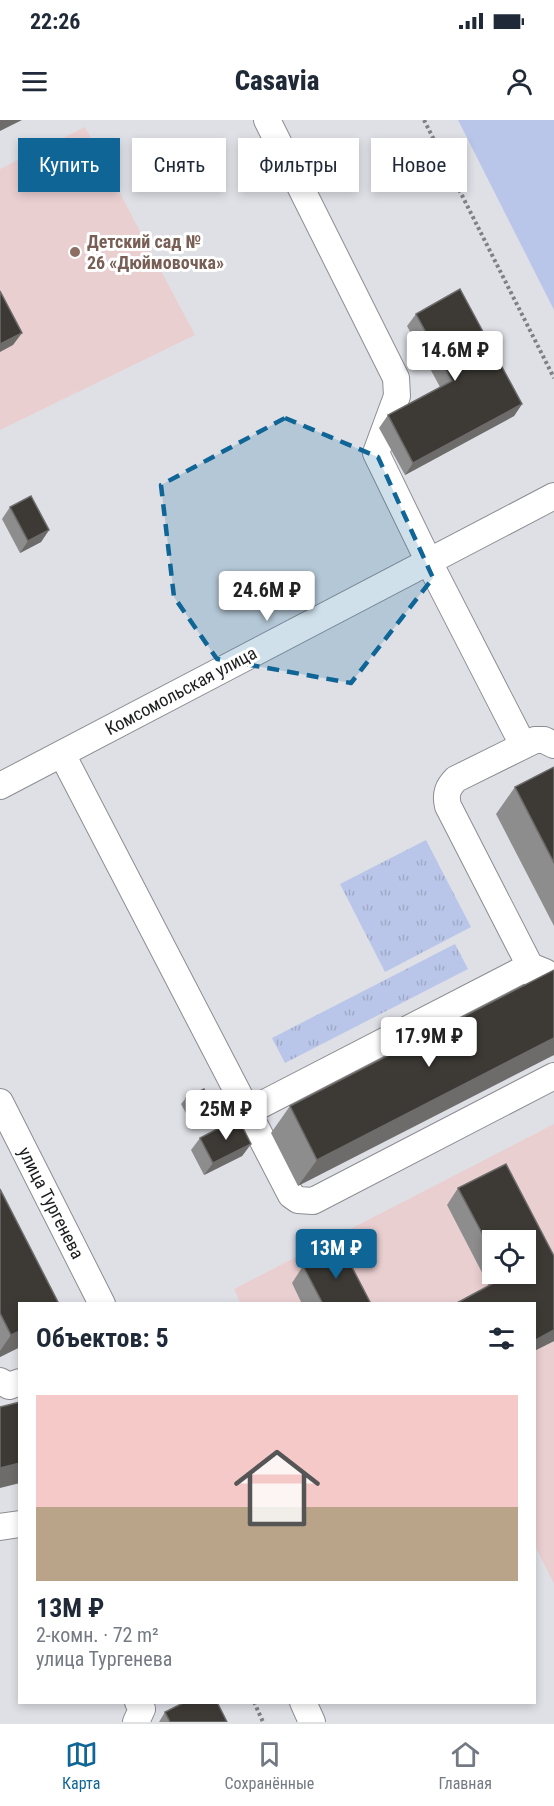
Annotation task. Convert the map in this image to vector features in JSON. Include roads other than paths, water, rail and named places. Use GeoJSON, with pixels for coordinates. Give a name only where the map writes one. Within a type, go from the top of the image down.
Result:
{"type":"FeatureCollection","features":[{"type":"Feature","properties":{"kind":"street"},"geometry":{"type":"LineString","coordinates":[[267,120],[396,378],[396,396],[376,453],[523,746]]}},
{"type":"Feature","properties":{"kind":"street","name":"Комсомольская улица"},"geometry":{"type":"LineString","coordinates":[[0,786],[554,496]]}},
{"type":"Feature","properties":{"kind":"street"},"geometry":{"type":"LineString","coordinates":[[554,745],[544,740],[535,740],[456,779],[447,790],[446,798],[448,806],[554,1013]]}},
{"type":"Feature","properties":{"kind":"street"},"geometry":{"type":"LineString","coordinates":[[62,754],[291,1196],[305,1201],[313,1200],[554,1076]]}},
{"type":"Feature","properties":{"kind":"street"},"geometry":{"type":"LineString","coordinates":[[247,1112],[530,966],[554,975]]}},
{"type":"Feature","properties":{"kind":"street","name":"улица Тургенева"},"geometry":{"type":"LineString","coordinates":[[0,1102],[101,1302]]}},
{"type":"Feature","properties":{"kind":"street"},"geometry":{"type":"LineString","coordinates":[[0,1381],[9,1386],[18,1383]]}},
{"type":"Feature","properties":{"kind":"street"},"geometry":{"type":"LineString","coordinates":[[0,1527],[18,1524]]}},
{"type":"Feature","properties":{"kind":"street"},"geometry":{"type":"LineString","coordinates":[[304,1704],[312,1722]]}},
{"type":"Feature","properties":{"kind":"place","name":"Детский сад № 26 «Дюймовочка»"},"geometry":{"type":"Point","coordinates":[75,252]}}]}
